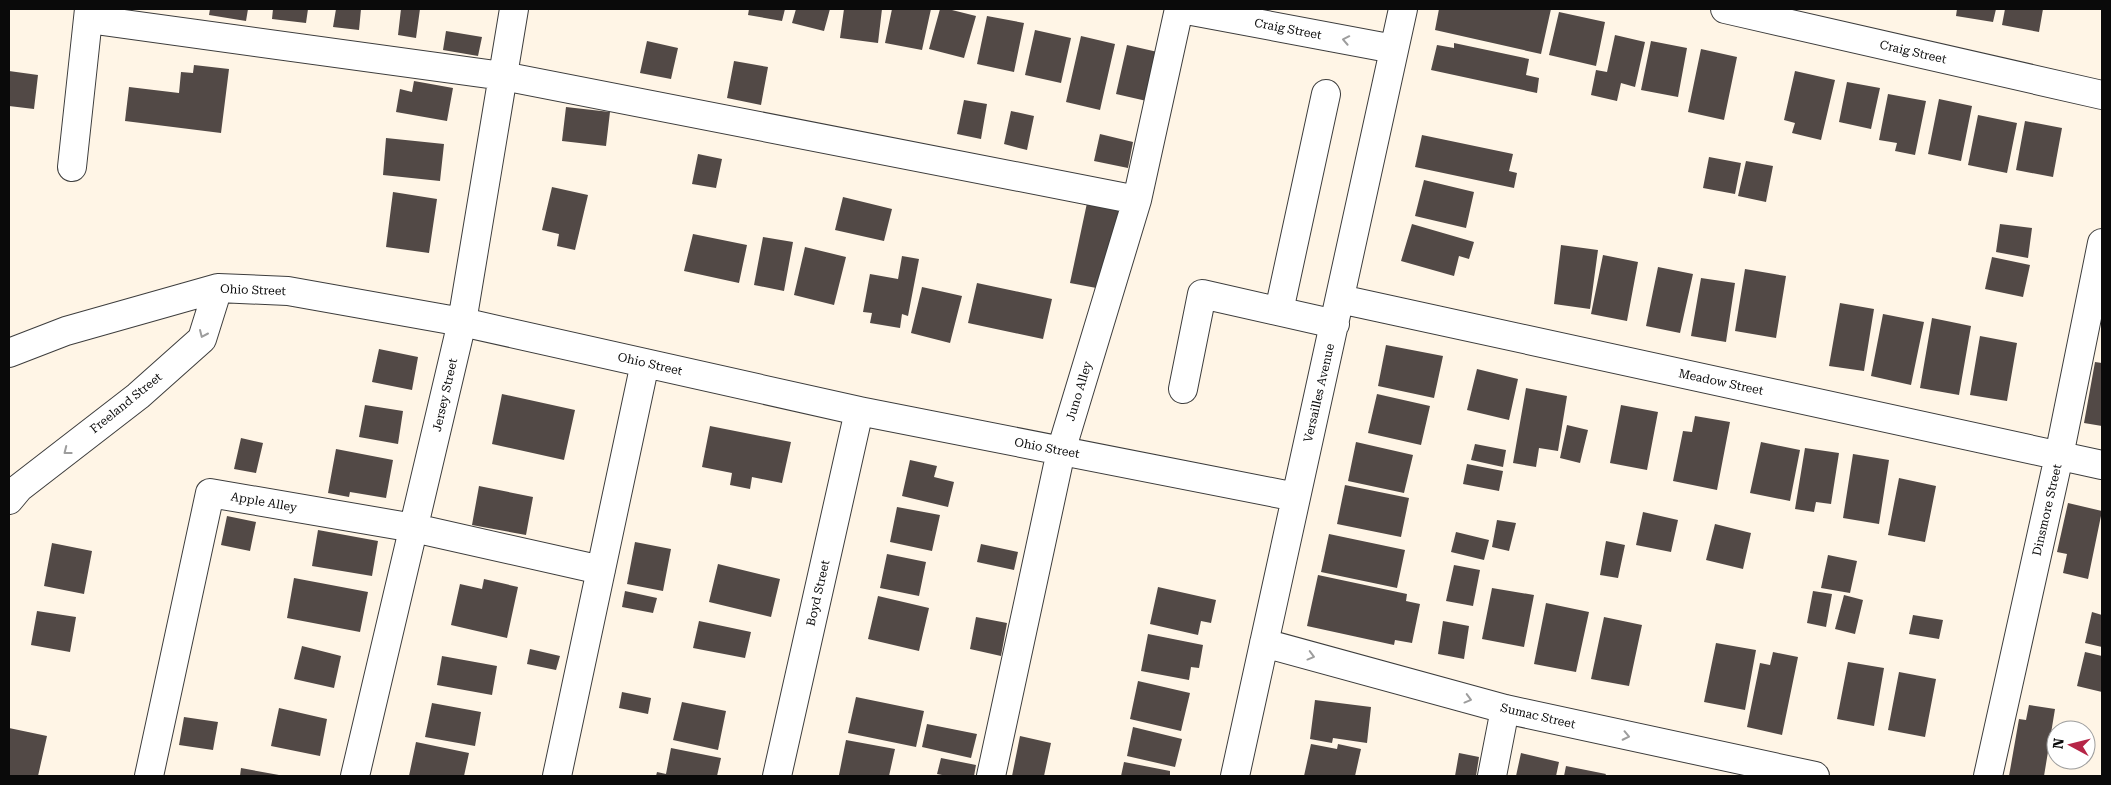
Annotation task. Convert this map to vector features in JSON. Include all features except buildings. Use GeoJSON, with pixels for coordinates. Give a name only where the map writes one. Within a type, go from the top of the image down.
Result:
{"type":"FeatureCollection","features":[{"type":"Feature","properties":{"kind":"street","name":"Jersey Street"},"geometry":{"type":"LineString","coordinates":[[355,776],[462,322],[514,9]]}},
{"type":"Feature","properties":{"kind":"street","name":"Craig Street"},"geometry":{"type":"LineString","coordinates":[[1180,9],[1394,50]]}},
{"type":"Feature","properties":{"kind":"street","name":"Juno Alley"},"geometry":{"type":"LineString","coordinates":[[990,776],[1061,451],[1137,200],[1180,9]]}},
{"type":"Feature","properties":{"kind":"street","name":"Versailles Avenue"},"geometry":{"type":"LineString","coordinates":[[1235,776],[1403,9]]}},
{"type":"Feature","properties":{"kind":"street","name":"Craig Street"},"geometry":{"type":"LineString","coordinates":[[1724,9],[2102,96]]}},
{"type":"Feature","properties":{"kind":"street"},"geometry":{"type":"LineString","coordinates":[[72,167],[89,14],[503,76],[1137,200]]}},
{"type":"Feature","properties":{"kind":"street"},"geometry":{"type":"LineString","coordinates":[[1279,311],[1326,94]]}},
{"type":"Feature","properties":{"kind":"street","name":"Dinsmore Street"},"geometry":{"type":"LineString","coordinates":[[1988,776],[2059,456],[2102,243]]}},
{"type":"Feature","properties":{"kind":"street","name":"Ohio Street"},"geometry":{"type":"LineString","coordinates":[[9,353],[66,331],[218,288],[288,291],[462,322],[859,411],[1296,497]]}},
{"type":"Feature","properties":{"kind":"street","name":"Freeland Street"},"geometry":{"type":"LineString","coordinates":[[9,500],[19,488],[138,396],[202,339],[218,288]]}},
{"type":"Feature","properties":{"kind":"street","name":"Meadow Street"},"geometry":{"type":"LineString","coordinates":[[1183,388],[1202,294],[1279,311],[1337,311],[2102,465]]}},
{"type":"Feature","properties":{"kind":"street"},"geometry":{"type":"LineString","coordinates":[[557,776],[645,363]]}},
{"type":"Feature","properties":{"kind":"street","name":"Boyd Street"},"geometry":{"type":"LineString","coordinates":[[777,776],[859,411]]}},
{"type":"Feature","properties":{"kind":"street","name":"Apple Alley"},"geometry":{"type":"LineString","coordinates":[[149,776],[210,493],[414,528],[601,570]]}},
{"type":"Feature","properties":{"kind":"street","name":"Sumac Street"},"geometry":{"type":"LineString","coordinates":[[1264,643],[1505,709],[1762,771],[1815,776]]}},
{"type":"Feature","properties":{"kind":"street"},"geometry":{"type":"LineString","coordinates":[[1492,776],[1505,709]]}}]}
